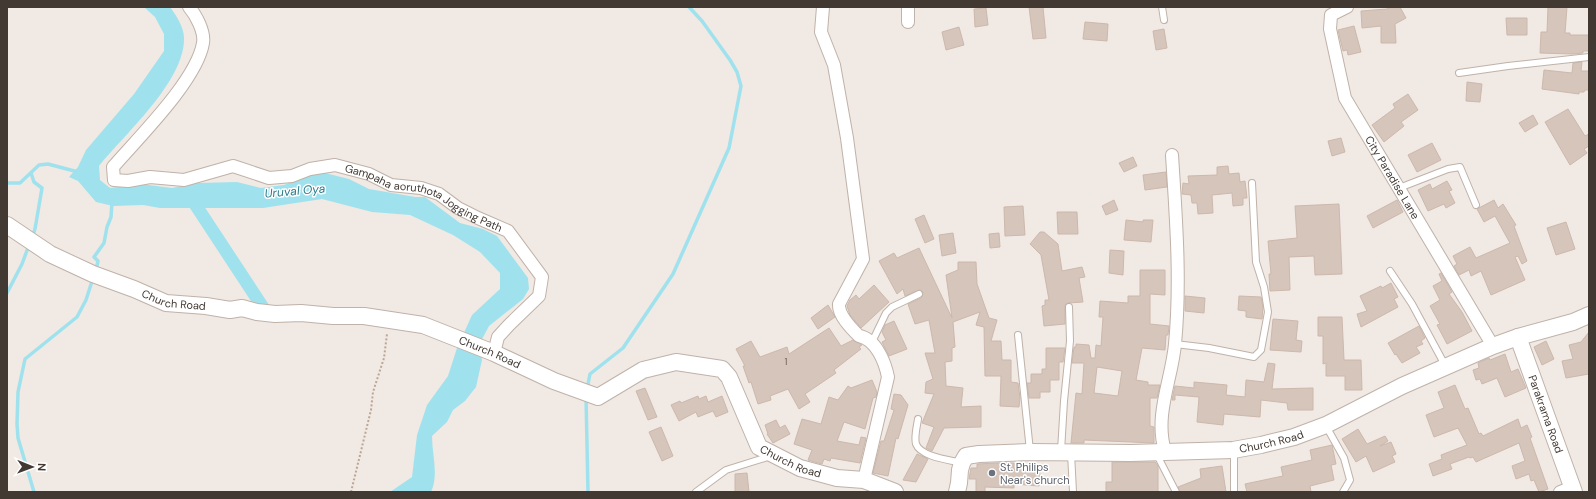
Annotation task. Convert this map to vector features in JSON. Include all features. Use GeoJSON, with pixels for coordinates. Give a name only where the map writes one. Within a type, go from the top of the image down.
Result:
{"type":"FeatureCollection","features":[{"type":"Feature","properties":{"kind":"street","name":"Gampaha aoruthota Jogging Path"},"geometry":{"type":"LineString","coordinates":[[189,7],[197,17],[204,42],[199,59],[182,86],[113,167],[114,180],[128,181],[150,177],[184,180],[233,166],[269,178],[292,176],[310,169],[335,165],[368,174],[392,185],[421,188],[439,194],[458,208],[471,215],[508,231],[542,277],[539,296],[498,337],[494,353]]}},
{"type":"Feature","properties":{"kind":"street"},"geometry":{"type":"LineString","coordinates":[[824,7],[821,32],[834,65],[863,259],[839,304],[839,308],[847,323],[859,336],[872,342],[886,365],[888,377],[864,480]]}},
{"type":"Feature","properties":{"kind":"street"},"geometry":{"type":"LineString","coordinates":[[908,7],[908,22]]}},
{"type":"Feature","properties":{"kind":"street","name":"City Paradise Lane"},"geometry":{"type":"LineString","coordinates":[[1347,7],[1331,15],[1330,29],[1345,98],[1493,346]]}},
{"type":"Feature","properties":{"kind":"street"},"geometry":{"type":"LineString","coordinates":[[1160,452],[1162,413],[1175,344],[1178,257],[1172,155]]}},
{"type":"Feature","properties":{"kind":"street","name":"Church Road"},"geometry":{"type":"LineString","coordinates":[[7,225],[50,254],[96,275],[166,303],[206,306],[230,310],[242,308],[257,312],[275,314],[301,313],[333,316],[364,316],[424,324],[451,334],[554,381],[598,397],[642,370],[676,362],[722,369],[729,377],[759,447],[800,468],[837,478],[864,480],[895,492]]}},
{"type":"Feature","properties":{"kind":"street","name":"Church Road"},"geometry":{"type":"LineString","coordinates":[[962,462],[966,456],[979,454],[1030,452],[1131,453],[1234,450],[1261,446],[1294,437],[1326,425],[1402,386],[1493,346],[1518,337],[1573,322],[1589,315]]}},
{"type":"Feature","properties":{"kind":"street","name":"Parakrama Road"},"geometry":{"type":"LineString","coordinates":[[1518,337],[1569,490]]}},
{"type":"Feature","properties":{"kind":"street"},"geometry":{"type":"LineString","coordinates":[[957,492],[962,462]]}},
{"type":"Feature","properties":{"kind":"lane"},"geometry":{"type":"LineString","coordinates":[[1162,7],[1164,20]]}},
{"type":"Feature","properties":{"kind":"lane"},"geometry":{"type":"LineString","coordinates":[[1459,73],[1589,57]]}},
{"type":"Feature","properties":{"kind":"lane"},"geometry":{"type":"LineString","coordinates":[[1399,188],[1448,169],[1460,167],[1476,205]]}},
{"type":"Feature","properties":{"kind":"lane"},"geometry":{"type":"LineString","coordinates":[[1175,344],[1209,348],[1254,357],[1261,350],[1268,312],[1264,286],[1256,262],[1252,183]]}},
{"type":"Feature","properties":{"kind":"lane"},"geometry":{"type":"LineString","coordinates":[[1390,271],[1412,304],[1446,367]]}},
{"type":"Feature","properties":{"kind":"lane"},"geometry":{"type":"LineString","coordinates":[[872,342],[886,313],[892,307],[919,294]]}},
{"type":"Feature","properties":{"kind":"lane"},"geometry":{"type":"LineString","coordinates":[[1069,307],[1070,341],[1064,400],[1066,452],[1073,492]]}},
{"type":"Feature","properties":{"kind":"lane"},"geometry":{"type":"LineString","coordinates":[[1018,335],[1030,452]]}},
{"type":"Feature","properties":{"kind":"lane"},"geometry":{"type":"LineString","coordinates":[[918,419],[916,444],[922,452],[938,458],[962,462]]}},
{"type":"Feature","properties":{"kind":"lane"},"geometry":{"type":"LineString","coordinates":[[1326,425],[1344,458],[1350,480],[1343,492]]}},
{"type":"Feature","properties":{"kind":"lane"},"geometry":{"type":"LineString","coordinates":[[1234,450],[1234,492]]}},
{"type":"Feature","properties":{"kind":"lane"},"geometry":{"type":"LineString","coordinates":[[1160,452],[1176,492]]}},
{"type":"Feature","properties":{"kind":"lane"},"geometry":{"type":"LineString","coordinates":[[696,492],[726,470],[774,454]]}},
{"type":"Feature","properties":{"kind":"path"},"geometry":{"type":"LineString","coordinates":[[351,492],[371,410],[373,392],[384,358],[386,339],[391,319]]}},
{"type":"Feature","properties":{"kind":"water","name":"Uruval Oya"},"geometry":{"type":"Polygon","coordinates":[[[144,7],[170,7],[177,17],[184,34],[182,55],[175,72],[152,106],[99,166],[100,180],[110,188],[141,184],[172,188],[197,183],[237,182],[261,188],[284,185],[306,176],[325,173],[349,179],[369,189],[415,197],[425,197],[460,223],[483,229],[497,236],[528,278],[529,289],[523,299],[489,326],[480,343],[482,360],[476,387],[465,401],[453,410],[447,422],[432,436],[435,479],[431,492],[390,492],[412,477],[417,435],[427,405],[448,376],[457,348],[472,315],[500,289],[500,273],[480,252],[453,235],[410,215],[372,212],[322,199],[263,208],[160,208],[143,205],[113,206],[96,202],[78,181],[69,177],[78,167],[86,150],[134,94],[164,51],[164,34],[155,17],[144,7]]]}},
{"type":"Feature","properties":{"kind":"building"},"geometry":{"type":"Polygon","coordinates":[[[1029,7],[1043,7],[1046,38],[1033,39],[1029,7]]]}},
{"type":"Feature","properties":{"kind":"building"},"geometry":{"type":"Polygon","coordinates":[[[1391,7],[1400,7],[1406,18],[1395,24],[1396,43],[1381,43],[1381,26],[1362,28],[1361,11],[1387,9],[1391,7]]]}},
{"type":"Feature","properties":{"kind":"building"},"geometry":{"type":"Polygon","coordinates":[[[1548,7],[1567,7],[1565,33],[1570,33],[1570,35],[1589,35],[1589,51],[1573,54],[1540,53],[1541,32],[1547,32],[1548,7]]]}},
{"type":"Feature","properties":{"kind":"building"},"geometry":{"type":"Polygon","coordinates":[[[986,8],[988,25],[975,27],[974,9],[986,8]]]}},
{"type":"Feature","properties":{"kind":"building"},"geometry":{"type":"Polygon","coordinates":[[[1506,18],[1527,18],[1527,35],[1507,35],[1506,18]]]}},
{"type":"Feature","properties":{"kind":"building"},"geometry":{"type":"Polygon","coordinates":[[[1085,22],[1108,24],[1107,41],[1083,39],[1085,22]]]}},
{"type":"Feature","properties":{"kind":"building"},"geometry":{"type":"Polygon","coordinates":[[[1354,26],[1361,52],[1348,55],[1347,50],[1343,51],[1338,30],[1354,26]]]}},
{"type":"Feature","properties":{"kind":"building"},"geometry":{"type":"Polygon","coordinates":[[[959,27],[964,45],[946,50],[942,32],[959,27]]]}},
{"type":"Feature","properties":{"kind":"building"},"geometry":{"type":"Polygon","coordinates":[[[1164,29],[1167,48],[1156,50],[1153,31],[1164,29]]]}},
{"type":"Feature","properties":{"kind":"building"},"geometry":{"type":"Polygon","coordinates":[[[1582,62],[1581,71],[1589,71],[1589,90],[1579,92],[1579,94],[1542,89],[1544,70],[1572,73],[1573,63],[1582,62]]]}},
{"type":"Feature","properties":{"kind":"building"},"geometry":{"type":"Polygon","coordinates":[[[1467,82],[1482,84],[1480,102],[1466,101],[1467,82]]]}},
{"type":"Feature","properties":{"kind":"building"},"geometry":{"type":"Polygon","coordinates":[[[1408,94],[1418,110],[1401,122],[1404,126],[1384,142],[1372,125],[1395,108],[1393,104],[1408,94]]]}},
{"type":"Feature","properties":{"kind":"building"},"geometry":{"type":"Polygon","coordinates":[[[1568,109],[1585,136],[1589,134],[1589,146],[1584,149],[1587,153],[1570,165],[1545,122],[1568,109]]]}},
{"type":"Feature","properties":{"kind":"building"},"geometry":{"type":"Polygon","coordinates":[[[1533,115],[1538,124],[1525,132],[1519,123],[1533,115]]]}},
{"type":"Feature","properties":{"kind":"building"},"geometry":{"type":"Polygon","coordinates":[[[1341,138],[1345,152],[1332,156],[1328,141],[1341,138]]]}},
{"type":"Feature","properties":{"kind":"building"},"geometry":{"type":"Polygon","coordinates":[[[1432,143],[1441,160],[1417,172],[1408,155],[1432,143]]]}},
{"type":"Feature","properties":{"kind":"building"},"geometry":{"type":"Polygon","coordinates":[[[1133,157],[1137,166],[1124,172],[1119,163],[1133,157]]]}},
{"type":"Feature","properties":{"kind":"building"},"geometry":{"type":"Polygon","coordinates":[[[1228,166],[1229,174],[1239,173],[1240,182],[1245,181],[1247,198],[1243,198],[1243,205],[1233,206],[1232,193],[1212,195],[1213,213],[1198,214],[1197,203],[1192,203],[1191,195],[1182,194],[1183,183],[1189,184],[1188,176],[1217,175],[1217,167],[1228,166]]]}},
{"type":"Feature","properties":{"kind":"building"},"geometry":{"type":"Polygon","coordinates":[[[1166,172],[1167,187],[1145,190],[1143,175],[1166,172]]]}},
{"type":"Feature","properties":{"kind":"building"},"geometry":{"type":"Polygon","coordinates":[[[1447,181],[1452,190],[1449,191],[1455,203],[1446,208],[1444,204],[1428,211],[1418,190],[1430,184],[1432,189],[1447,181]]]}},
{"type":"Feature","properties":{"kind":"building"},"geometry":{"type":"Polygon","coordinates":[[[1114,200],[1118,210],[1106,215],[1102,206],[1114,200]]]}},
{"type":"Feature","properties":{"kind":"building"},"geometry":{"type":"Polygon","coordinates":[[[1397,200],[1403,212],[1373,228],[1367,216],[1397,200]]]}},
{"type":"Feature","properties":{"kind":"building"},"geometry":{"type":"Polygon","coordinates":[[[1494,200],[1498,208],[1503,204],[1516,225],[1514,226],[1527,261],[1522,264],[1518,256],[1515,257],[1525,280],[1491,295],[1481,271],[1471,276],[1469,270],[1459,275],[1454,266],[1457,264],[1453,256],[1470,247],[1476,258],[1510,243],[1495,216],[1484,222],[1477,209],[1494,200]]]}},
{"type":"Feature","properties":{"kind":"building"},"geometry":{"type":"Polygon","coordinates":[[[1339,204],[1342,274],[1315,275],[1314,256],[1289,257],[1290,290],[1270,291],[1269,274],[1271,274],[1268,241],[1297,238],[1295,206],[1339,204]]]}},
{"type":"Feature","properties":{"kind":"building"},"geometry":{"type":"Polygon","coordinates":[[[1023,206],[1025,235],[1005,236],[1004,207],[1023,206]]]}},
{"type":"Feature","properties":{"kind":"building"},"geometry":{"type":"Polygon","coordinates":[[[1057,212],[1077,212],[1078,234],[1058,234],[1057,212]]]}},
{"type":"Feature","properties":{"kind":"building"},"geometry":{"type":"Polygon","coordinates":[[[924,215],[934,239],[925,243],[915,219],[924,215]]]}},
{"type":"Feature","properties":{"kind":"building"},"geometry":{"type":"Polygon","coordinates":[[[1126,220],[1143,222],[1143,220],[1153,220],[1151,242],[1124,240],[1126,220]]]}},
{"type":"Feature","properties":{"kind":"building"},"geometry":{"type":"Polygon","coordinates":[[[1566,222],[1575,249],[1556,255],[1547,228],[1566,222]]]}},
{"type":"Feature","properties":{"kind":"building"},"geometry":{"type":"Polygon","coordinates":[[[1040,232],[1044,232],[1058,244],[1062,271],[1082,267],[1085,277],[1079,278],[1083,302],[1068,303],[1065,305],[1065,324],[1044,326],[1042,306],[1045,305],[1045,300],[1049,300],[1041,255],[1030,244],[1040,232]]]}},
{"type":"Feature","properties":{"kind":"building"},"geometry":{"type":"Polygon","coordinates":[[[953,233],[956,253],[942,256],[939,235],[953,233]]]}},
{"type":"Feature","properties":{"kind":"building"},"geometry":{"type":"Polygon","coordinates":[[[999,233],[1000,247],[990,248],[989,234],[999,233]]]}},
{"type":"Feature","properties":{"kind":"building"},"geometry":{"type":"Polygon","coordinates":[[[919,248],[952,318],[946,275],[958,270],[958,262],[976,262],[977,284],[989,318],[997,320],[991,341],[1001,341],[1002,360],[1011,360],[1011,382],[1018,383],[1020,398],[1019,407],[1000,406],[1001,376],[985,376],[984,327],[976,325],[980,312],[953,322],[955,347],[952,348],[952,361],[945,362],[946,386],[963,388],[961,407],[981,406],[981,427],[944,428],[932,451],[926,448],[934,427],[922,423],[934,394],[925,393],[926,382],[933,379],[925,353],[935,353],[929,320],[915,324],[908,304],[921,298],[923,292],[919,290],[905,296],[903,289],[897,294],[879,261],[894,253],[897,258],[919,248]]]}},
{"type":"Feature","properties":{"kind":"building"},"geometry":{"type":"Polygon","coordinates":[[[1110,250],[1124,251],[1123,275],[1109,273],[1110,250]]]}},
{"type":"Feature","properties":{"kind":"building"},"geometry":{"type":"Polygon","coordinates":[[[1140,270],[1165,270],[1165,295],[1150,294],[1150,324],[1169,326],[1168,335],[1166,335],[1165,350],[1142,348],[1136,380],[1148,382],[1148,385],[1160,385],[1157,398],[1150,398],[1150,426],[1154,427],[1154,443],[1084,440],[1084,443],[1071,443],[1076,393],[1082,394],[1084,363],[1072,363],[1074,347],[1076,347],[1076,344],[1089,345],[1091,358],[1095,358],[1096,345],[1101,346],[1103,317],[1099,317],[1100,301],[1128,303],[1128,296],[1140,296],[1140,270]],[[1097,367],[1094,393],[1118,396],[1122,371],[1097,367]]]}},
{"type":"Feature","properties":{"kind":"building"},"geometry":{"type":"Polygon","coordinates":[[[1441,273],[1452,292],[1449,294],[1462,312],[1472,331],[1447,344],[1437,325],[1440,324],[1430,306],[1440,300],[1433,286],[1442,281],[1439,274],[1441,273]]]}},
{"type":"Feature","properties":{"kind":"building"},"geometry":{"type":"Polygon","coordinates":[[[1391,283],[1398,297],[1394,299],[1398,307],[1361,327],[1357,314],[1367,311],[1360,296],[1391,283]]]}},
{"type":"Feature","properties":{"kind":"building"},"geometry":{"type":"Polygon","coordinates":[[[874,285],[889,302],[861,328],[850,315],[847,306],[850,300],[856,295],[859,299],[874,285]]]}},
{"type":"Feature","properties":{"kind":"building"},"geometry":{"type":"Polygon","coordinates":[[[1185,296],[1205,298],[1204,313],[1185,311],[1185,296]]]}},
{"type":"Feature","properties":{"kind":"building"},"geometry":{"type":"Polygon","coordinates":[[[1239,296],[1261,297],[1263,307],[1262,319],[1246,317],[1246,311],[1238,310],[1239,296]]]}},
{"type":"Feature","properties":{"kind":"building"},"geometry":{"type":"Polygon","coordinates":[[[828,305],[835,317],[818,329],[811,318],[828,305]]]}},
{"type":"Feature","properties":{"kind":"building"},"geometry":{"type":"Polygon","coordinates":[[[1318,317],[1342,317],[1344,360],[1361,360],[1362,390],[1345,390],[1345,376],[1326,376],[1326,363],[1323,364],[1323,336],[1318,336],[1318,317]]]}},
{"type":"Feature","properties":{"kind":"building"},"geometry":{"type":"Polygon","coordinates":[[[1273,319],[1298,321],[1296,340],[1302,341],[1301,352],[1270,350],[1273,319]]]}},
{"type":"Feature","properties":{"kind":"building"},"geometry":{"type":"Polygon","coordinates":[[[894,321],[907,349],[889,356],[882,342],[886,340],[882,332],[885,325],[894,321]]]}},
{"type":"Feature","properties":{"kind":"building"},"geometry":{"type":"Polygon","coordinates":[[[1419,326],[1425,338],[1421,341],[1423,344],[1416,347],[1420,353],[1402,363],[1388,343],[1419,326]]]}},
{"type":"Feature","properties":{"kind":"building"},"geometry":{"type":"Polygon","coordinates":[[[829,328],[841,346],[853,340],[862,345],[859,347],[861,349],[834,370],[836,373],[805,394],[810,402],[799,409],[788,389],[770,396],[771,400],[758,404],[751,382],[749,383],[743,366],[745,366],[736,349],[751,341],[760,357],[787,347],[789,354],[829,328]]]}},
{"type":"Feature","properties":{"kind":"building"},"geometry":{"type":"Polygon","coordinates":[[[1589,332],[1589,374],[1566,378],[1562,361],[1573,359],[1569,345],[1581,342],[1589,332]]]}},
{"type":"Feature","properties":{"kind":"building"},"geometry":{"type":"Polygon","coordinates":[[[1546,341],[1554,359],[1542,365],[1534,347],[1546,341]]]}},
{"type":"Feature","properties":{"kind":"building"},"geometry":{"type":"Polygon","coordinates":[[[1046,348],[1065,348],[1063,362],[1059,362],[1059,380],[1050,380],[1050,392],[1040,392],[1040,398],[1029,398],[1027,383],[1031,383],[1031,374],[1042,374],[1042,369],[1046,369],[1046,348]]]}},
{"type":"Feature","properties":{"kind":"building"},"geometry":{"type":"Polygon","coordinates":[[[1505,354],[1511,372],[1518,369],[1526,388],[1505,397],[1497,378],[1482,384],[1480,379],[1476,380],[1473,370],[1479,368],[1478,363],[1489,358],[1490,360],[1505,354]]]}},
{"type":"Feature","properties":{"kind":"building"},"geometry":{"type":"Polygon","coordinates":[[[1268,363],[1275,364],[1272,389],[1313,388],[1313,410],[1288,410],[1287,403],[1261,400],[1260,417],[1224,414],[1223,425],[1197,422],[1199,397],[1175,395],[1175,400],[1172,400],[1175,386],[1194,388],[1194,382],[1227,385],[1226,395],[1245,397],[1246,380],[1264,382],[1268,363]]]}},
{"type":"Feature","properties":{"kind":"building"},"geometry":{"type":"Polygon","coordinates":[[[872,380],[877,392],[876,397],[873,398],[865,429],[844,422],[837,441],[859,445],[861,437],[866,438],[860,463],[831,458],[830,461],[824,459],[822,464],[808,460],[812,450],[794,444],[802,419],[821,424],[829,397],[838,400],[848,386],[851,388],[872,380]]]}},
{"type":"Feature","properties":{"kind":"building"},"geometry":{"type":"Polygon","coordinates":[[[1455,385],[1465,409],[1468,408],[1479,434],[1481,433],[1483,436],[1518,419],[1521,428],[1527,425],[1532,437],[1530,438],[1548,489],[1539,492],[1534,480],[1531,481],[1529,474],[1516,479],[1512,466],[1525,461],[1519,443],[1476,462],[1473,457],[1469,457],[1450,464],[1452,469],[1433,476],[1429,464],[1442,459],[1441,455],[1467,445],[1458,428],[1434,437],[1426,415],[1444,408],[1438,392],[1455,385]]]}},
{"type":"Feature","properties":{"kind":"building"},"geometry":{"type":"Polygon","coordinates":[[[645,388],[657,417],[648,420],[636,391],[645,388]]]}},
{"type":"Feature","properties":{"kind":"building"},"geometry":{"type":"Polygon","coordinates":[[[894,394],[901,395],[908,405],[898,439],[896,438],[888,476],[873,473],[881,441],[884,441],[894,410],[891,409],[894,394]]]}},
{"type":"Feature","properties":{"kind":"building"},"geometry":{"type":"Polygon","coordinates":[[[698,396],[699,399],[706,396],[708,402],[722,396],[728,412],[716,417],[713,411],[698,417],[696,412],[679,421],[671,405],[680,401],[681,403],[698,396]]]}},
{"type":"Feature","properties":{"kind":"building"},"geometry":{"type":"Polygon","coordinates":[[[776,420],[780,428],[785,425],[790,434],[773,443],[767,434],[765,425],[776,420]]]}},
{"type":"Feature","properties":{"kind":"building"},"geometry":{"type":"Polygon","coordinates":[[[661,427],[673,456],[662,461],[649,432],[661,427]]]}},
{"type":"Feature","properties":{"kind":"building"},"geometry":{"type":"Polygon","coordinates":[[[1358,429],[1367,444],[1385,436],[1388,441],[1380,446],[1391,442],[1396,454],[1392,456],[1395,462],[1373,472],[1366,456],[1356,462],[1342,439],[1358,429]]]}},
{"type":"Feature","properties":{"kind":"building"},"geometry":{"type":"Polygon","coordinates":[[[1332,445],[1336,464],[1331,465],[1334,480],[1310,486],[1311,492],[1247,492],[1245,484],[1283,476],[1281,467],[1312,460],[1310,450],[1332,445]]]}},
{"type":"Feature","properties":{"kind":"building"},"geometry":{"type":"Polygon","coordinates":[[[917,454],[928,459],[916,482],[903,480],[917,454]]]}},
{"type":"Feature","properties":{"kind":"building"},"geometry":{"type":"Polygon","coordinates":[[[1112,462],[1155,462],[1158,466],[1158,492],[1106,492],[1106,482],[1112,482],[1112,462]]]}},
{"type":"Feature","properties":{"kind":"building","name":"St. Philips Near's church"},"geometry":{"type":"Polygon","coordinates":[[[1014,463],[1014,469],[1040,471],[1039,486],[1014,484],[1014,488],[985,487],[985,492],[976,492],[976,479],[969,479],[971,468],[977,468],[977,464],[1014,463]]]}},
{"type":"Feature","properties":{"kind":"building"},"geometry":{"type":"Polygon","coordinates":[[[1222,466],[1226,492],[1180,492],[1178,487],[1201,478],[1200,469],[1222,466]]]}},
{"type":"Feature","properties":{"kind":"building"},"geometry":{"type":"Polygon","coordinates":[[[747,473],[749,492],[735,492],[735,474],[747,473]]]}},
{"type":"Feature","properties":{"kind":"waterway"},"geometry":{"type":"LineString","coordinates":[[587,389],[590,374],[623,348],[673,274],[729,148],[741,86],[737,72],[730,60],[702,21],[689,7]]}},
{"type":"Feature","properties":{"kind":"waterway"},"geometry":{"type":"LineString","coordinates":[[7,183],[20,183],[39,165],[48,164],[78,172]]}},
{"type":"Feature","properties":{"kind":"waterway"},"geometry":{"type":"LineString","coordinates":[[31,173],[34,182],[42,188],[32,238]]}},
{"type":"Feature","properties":{"kind":"waterway"},"geometry":{"type":"LineString","coordinates":[[191,198],[264,309]]}},
{"type":"Feature","properties":{"kind":"waterway"},"geometry":{"type":"LineString","coordinates":[[96,270],[98,261],[94,257],[104,243],[107,227],[111,217],[112,202]]}},
{"type":"Feature","properties":{"kind":"waterway"},"geometry":{"type":"LineString","coordinates":[[7,293],[22,264],[29,245]]}},
{"type":"Feature","properties":{"kind":"waterway"},"geometry":{"type":"LineString","coordinates":[[34,492],[18,438],[17,424],[18,392],[25,359],[77,317],[86,300],[93,278]]}},
{"type":"Feature","properties":{"kind":"waterway"},"geometry":{"type":"LineString","coordinates":[[586,397],[588,492]]}},
{"type":"Feature","properties":{"kind":"place","name":"St. Philips Near's church"},"geometry":{"type":"Point","coordinates":[992,473]}}]}
